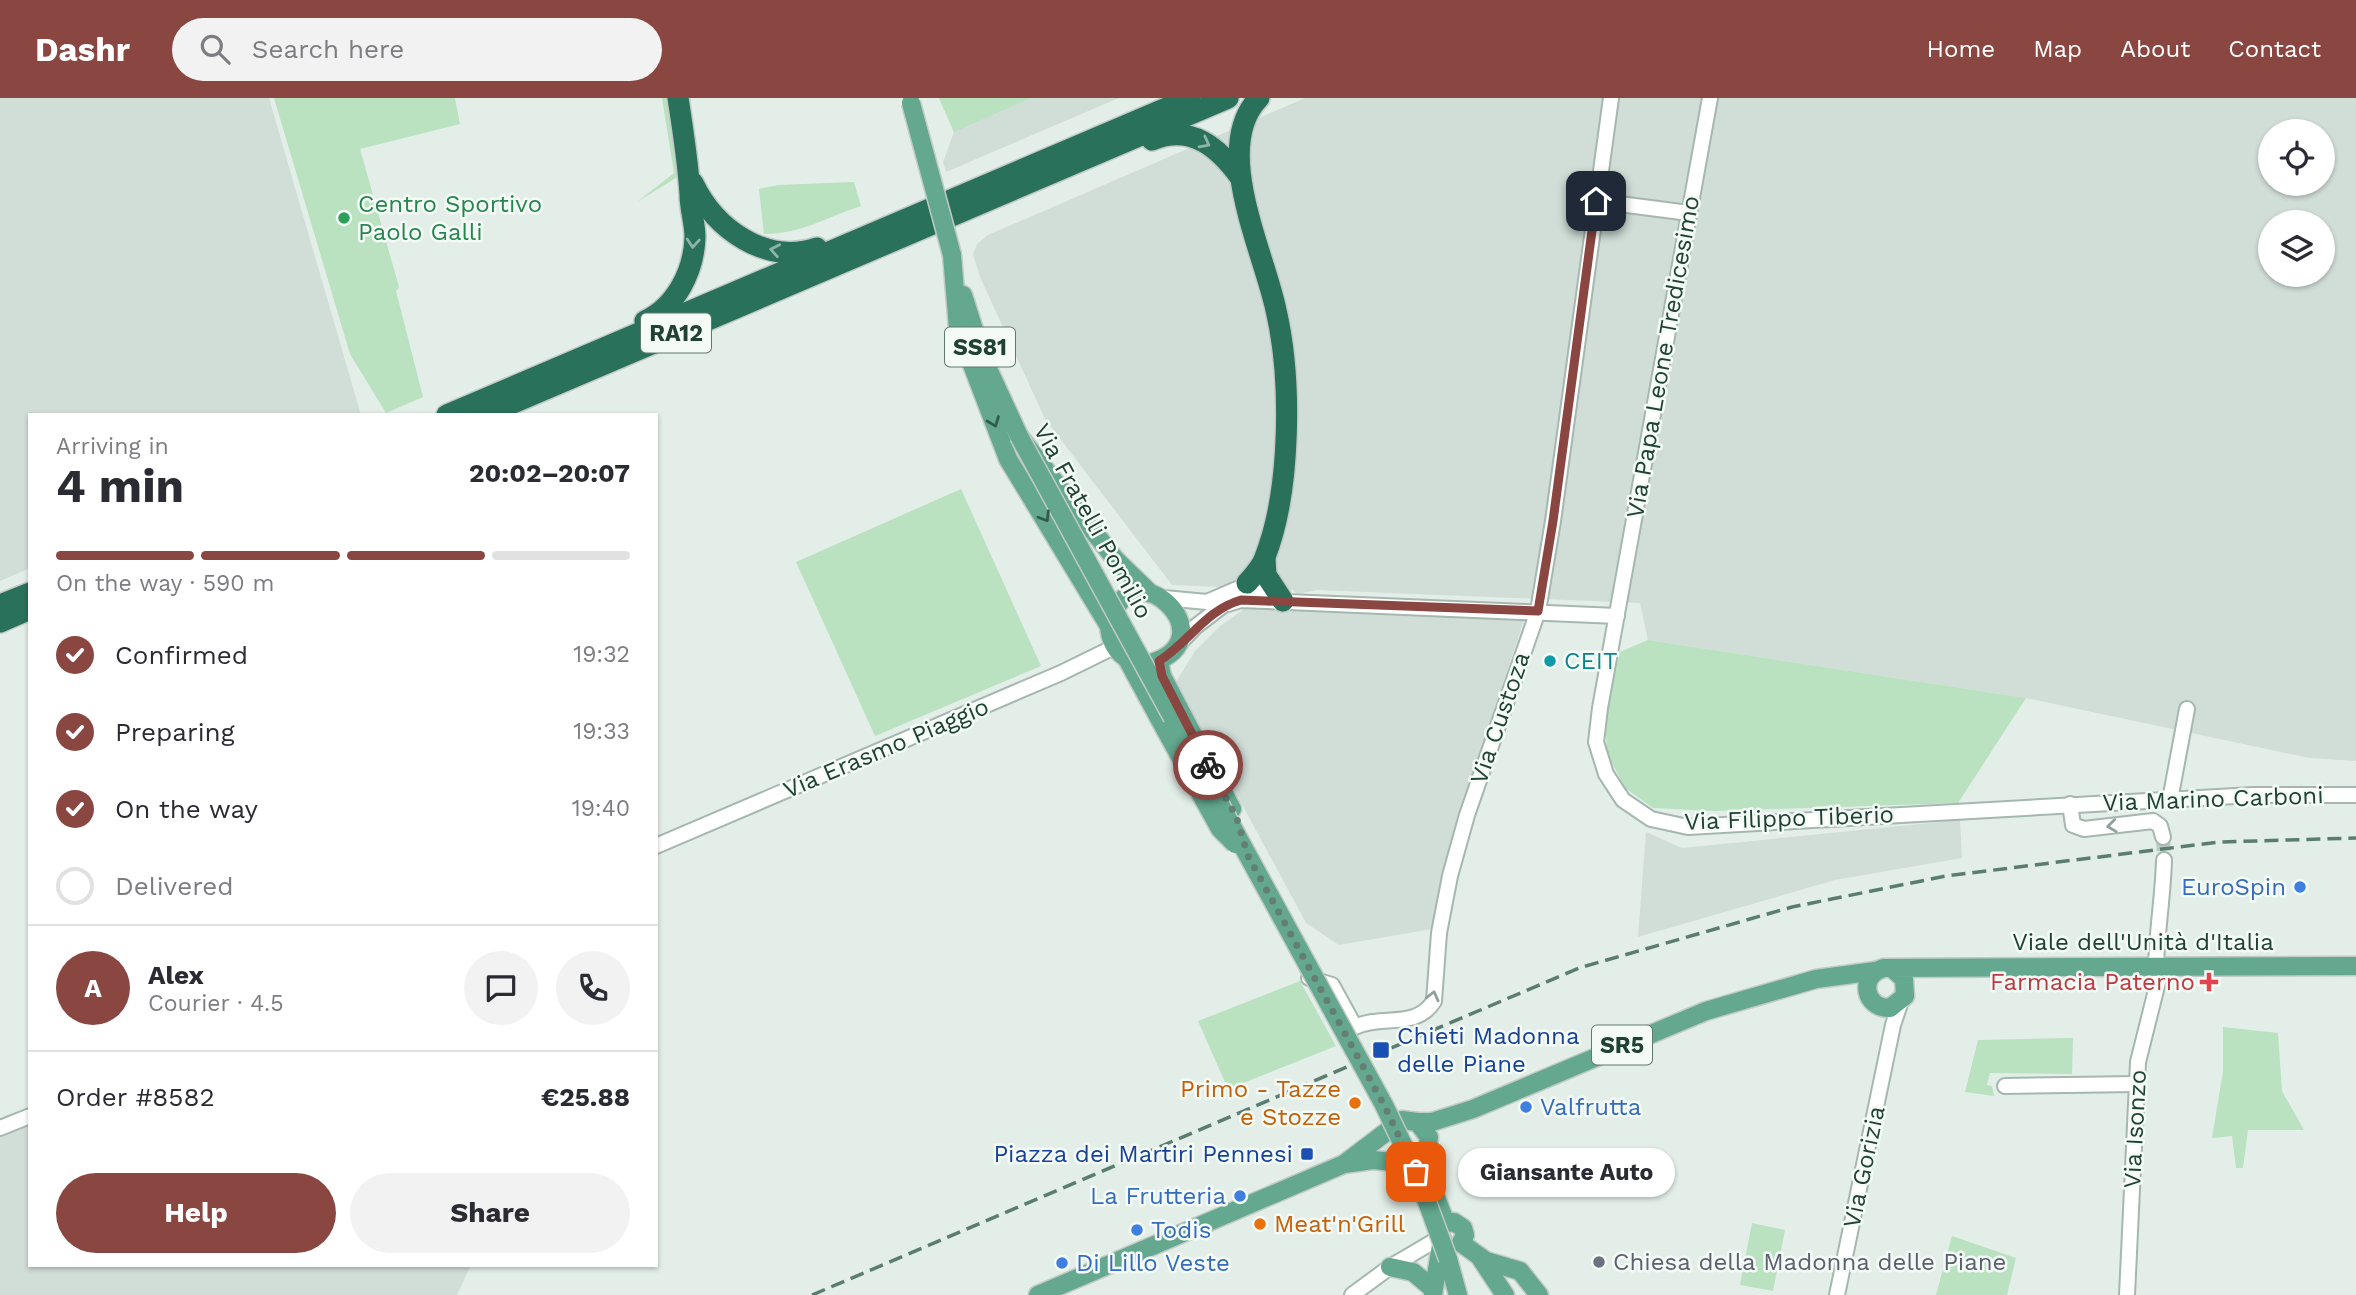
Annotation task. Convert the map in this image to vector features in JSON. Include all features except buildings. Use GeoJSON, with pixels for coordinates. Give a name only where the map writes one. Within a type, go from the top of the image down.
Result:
{"type":"FeatureCollection","features":[{"type":"Feature","properties":{"kind":"highway"},"geometry":{"type":"LineString","coordinates":[[575,360],[586,347],[655,316],[677,293],[689,270],[695,238],[678,98]]}},
{"type":"Feature","properties":{"kind":"highway","name":"RA12"},"geometry":{"type":"LineString","coordinates":[[452,413],[1190,98]]}},
{"type":"Feature","properties":{"kind":"highway","name":"RA12"},"geometry":{"type":"LineString","coordinates":[[490,413],[1228,98]]}},
{"type":"Feature","properties":{"kind":"highway"},"geometry":{"type":"LineString","coordinates":[[1259,98],[1248,110],[1241,128],[1240,177],[1277,311],[1286,377],[1282,482],[1265,559],[1266,575],[1283,601]]}},
{"type":"Feature","properties":{"kind":"highway"},"geometry":{"type":"LineString","coordinates":[[1116,145],[1139,146],[1172,135],[1196,137],[1217,149],[1240,177]]}},
{"type":"Feature","properties":{"kind":"highway"},"geometry":{"type":"LineString","coordinates":[[689,175],[714,217],[733,233],[757,245],[801,252],[835,241],[860,239]]}},
{"type":"Feature","properties":{"kind":"highway"},"geometry":{"type":"LineString","coordinates":[[1247,583],[1265,559]]}},
{"type":"Feature","properties":{"kind":"highway"},"geometry":{"type":"LineString","coordinates":[[0,605],[28,594]]}},
{"type":"Feature","properties":{"kind":"highway"},"geometry":{"type":"LineString","coordinates":[[0,622],[28,610]]}},
{"type":"Feature","properties":{"kind":"main road","name":"Via Fratelli Pomilio"},"geometry":{"type":"LineString","coordinates":[[910,100],[952,255],[984,358],[1019,436],[1387,1112],[1416,1172],[1448,1259]]}},
{"type":"Feature","properties":{"kind":"main road"},"geometry":{"type":"LineString","coordinates":[[952,255],[958,328],[1008,459],[1109,626],[1220,830],[1248,856]]}},
{"type":"Feature","properties":{"kind":"main road"},"geometry":{"type":"LineString","coordinates":[[1019,436],[1115,559],[1173,606],[1181,628],[1166,656],[1162,676],[1236,816],[1248,856]]}},
{"type":"Feature","properties":{"kind":"main road"},"geometry":{"type":"LineString","coordinates":[[1109,626],[1118,604],[1139,593],[1157,595]]}},
{"type":"Feature","properties":{"kind":"main road"},"geometry":{"type":"LineString","coordinates":[[1125,656],[1166,656]]}},
{"type":"Feature","properties":{"kind":"main road","name":"Viale dell'Unità d'Italia"},"geometry":{"type":"LineString","coordinates":[[1417,1122],[1432,1122],[1473,1109],[1706,1011],[1816,979],[1884,970],[2356,966]]}},
{"type":"Feature","properties":{"kind":"main road"},"geometry":{"type":"LineString","coordinates":[[1904,996],[1902,975],[1884,970],[1868,979],[1873,1001],[1890,1008],[1904,996],[1922,973],[1931,970]]}},
{"type":"Feature","properties":{"kind":"main road","name":"Viale dell'Unità d'Italia"},"geometry":{"type":"LineString","coordinates":[[1786,988],[1836,982],[1852,986],[1873,1001]]}},
{"type":"Feature","properties":{"kind":"main road","name":"Viale dell'Unità d'Italia"},"geometry":{"type":"LineString","coordinates":[[1423,1159],[1441,1132],[1473,1109]]}},
{"type":"Feature","properties":{"kind":"main road","name":"SR5"},"geometry":{"type":"LineString","coordinates":[[1038,1295],[1344,1164],[1386,1133],[1396,1122],[1417,1122]]}},
{"type":"Feature","properties":{"kind":"main road"},"geometry":{"type":"LineString","coordinates":[[1417,1122],[1427,1131],[1423,1159],[1443,1233],[1450,1246],[1461,1243],[1478,1257],[1502,1289]]}},
{"type":"Feature","properties":{"kind":"main road"},"geometry":{"type":"LineString","coordinates":[[1386,1133],[1385,1148],[1392,1160]]}},
{"type":"Feature","properties":{"kind":"main road","name":"SR5"},"geometry":{"type":"LineString","coordinates":[[1344,1164],[1392,1160],[1403,1165],[1423,1159]]}},
{"type":"Feature","properties":{"kind":"main road"},"geometry":{"type":"LineString","coordinates":[[1437,1293],[1443,1233]]}},
{"type":"Feature","properties":{"kind":"main road"},"geometry":{"type":"LineString","coordinates":[[1478,1257],[1522,1273],[1528,1291]]}},
{"type":"Feature","properties":{"kind":"main road"},"geometry":{"type":"LineString","coordinates":[[1437,1293],[1448,1259]]}},
{"type":"Feature","properties":{"kind":"main road","name":"SS81"},"geometry":{"type":"LineString","coordinates":[[1448,1259],[1458,1295]]}},
{"type":"Feature","properties":{"kind":"main road"},"geometry":{"type":"LineString","coordinates":[[1390,1267],[1413,1272],[1437,1293]]}},
{"type":"Feature","properties":{"kind":"main road"},"geometry":{"type":"LineString","coordinates":[[1502,1289],[1504,1271],[1513,1269]]}},
{"type":"Feature","properties":{"kind":"street","name":"Via Custoza"},"geometry":{"type":"LineString","coordinates":[[1125,656],[1305,977],[1332,985],[1355,1027],[1375,1020],[1407,1021],[1429,1009],[1434,1001],[1439,933],[1450,876],[1467,816],[1538,611],[1553,521],[1611,98]]}},
{"type":"Feature","properties":{"kind":"street","name":"Via Papa Leone Tredicesimo"},"geometry":{"type":"LineString","coordinates":[[1617,616],[1710,98]]}},
{"type":"Feature","properties":{"kind":"street"},"geometry":{"type":"LineString","coordinates":[[1596,201],[1689,213]]}},
{"type":"Feature","properties":{"kind":"street"},"geometry":{"type":"LineString","coordinates":[[1247,583],[1283,601]]}},
{"type":"Feature","properties":{"kind":"street"},"geometry":{"type":"LineString","coordinates":[[1157,595],[1207,602],[1247,583]]}},
{"type":"Feature","properties":{"kind":"street"},"geometry":{"type":"LineString","coordinates":[[1166,656],[1195,627],[1228,604],[1247,583]]}},
{"type":"Feature","properties":{"kind":"street"},"geometry":{"type":"LineString","coordinates":[[1228,604],[1241,600],[1283,601],[1617,616]]}},
{"type":"Feature","properties":{"kind":"street","name":"Via Filippo Tiberio"},"geometry":{"type":"LineString","coordinates":[[1617,616],[1596,742],[1606,774],[1623,800],[1651,819],[1688,827],[2070,804]]}},
{"type":"Feature","properties":{"kind":"street","name":"Via Erasmo Piaggio"},"geometry":{"type":"LineString","coordinates":[[658,845],[1061,673],[1125,656]]}},
{"type":"Feature","properties":{"kind":"street"},"geometry":{"type":"LineString","coordinates":[[2170,800],[2187,709]]}},
{"type":"Feature","properties":{"kind":"street","name":"Via Marino Carboni"},"geometry":{"type":"LineString","coordinates":[[2070,804],[2253,795],[2356,795]]}},
{"type":"Feature","properties":{"kind":"street"},"geometry":{"type":"LineString","coordinates":[[2070,804],[2073,825],[2084,829],[2153,821],[2160,826],[2163,837]]}},
{"type":"Feature","properties":{"kind":"street","name":"Via Isonzo"},"geometry":{"type":"LineString","coordinates":[[2127,1295],[2138,1056],[2159,966],[2156,929],[2163,900],[2164,860]]}},
{"type":"Feature","properties":{"kind":"street","name":"Via Gorizia"},"geometry":{"type":"LineString","coordinates":[[1838,1295],[1891,1039],[1904,996]]}},
{"type":"Feature","properties":{"kind":"street"},"geometry":{"type":"LineString","coordinates":[[1873,1001],[1891,1039]]}},
{"type":"Feature","properties":{"kind":"street"},"geometry":{"type":"LineString","coordinates":[[2004,1086],[2136,1084]]}},
{"type":"Feature","properties":{"kind":"street"},"geometry":{"type":"LineString","coordinates":[[0,1128],[28,1117]]}},
{"type":"Feature","properties":{"kind":"street"},"geometry":{"type":"LineString","coordinates":[[1352,1295],[1443,1233]]}},
{"type":"Feature","properties":{"kind":"shaded area"},"geometry":{"type":"Polygon","coordinates":[[[0,98],[269,98],[360,413],[28,413],[28,569],[0,581],[0,98]]]}},
{"type":"Feature","properties":{"kind":"shaded area"},"geometry":{"type":"Polygon","coordinates":[[[939,98],[1119,98],[946,172],[943,162],[954,132],[939,98]]]}},
{"type":"Feature","properties":{"kind":"shaded area"},"geometry":{"type":"Polygon","coordinates":[[[1305,98],[2356,98],[2356,761],[2309,758],[2026,698],[1648,640],[1640,603],[1317,590],[1297,594],[1293,590],[1172,585],[1045,419],[980,277],[973,254],[977,244],[988,235],[1305,98]]]}},
{"type":"Feature","properties":{"kind":"shaded area"},"geometry":{"type":"Polygon","coordinates":[[[1247,607],[1525,617],[1460,814],[1432,929],[1339,945],[1306,923],[1176,682],[1195,651],[1220,626],[1247,607]]]}},
{"type":"Feature","properties":{"kind":"shaded area"},"geometry":{"type":"Polygon","coordinates":[[[1960,820],[1962,858],[1835,880],[1638,937],[1646,832],[1682,848],[1960,820]]]}},
{"type":"Feature","properties":{"kind":"shaded area"},"geometry":{"type":"Polygon","coordinates":[[[28,1124],[28,1267],[470,1267],[457,1295],[0,1295],[0,1136],[28,1124]]]}},
{"type":"Feature","properties":{"kind":"green space","name":"Centro Sportivo Paolo Galli"},"geometry":{"type":"Polygon","coordinates":[[[274,98],[455,98],[460,124],[360,149],[399,287],[396,291],[423,397],[386,413],[350,354],[274,98]]]}},
{"type":"Feature","properties":{"kind":"green space"},"geometry":{"type":"Polygon","coordinates":[[[662,98],[672,98],[684,173],[637,202],[674,173],[662,98]]]}},
{"type":"Feature","properties":{"kind":"green space"},"geometry":{"type":"Polygon","coordinates":[[[939,98],[1031,98],[954,132],[939,98]]]}},
{"type":"Feature","properties":{"kind":"green space"},"geometry":{"type":"Polygon","coordinates":[[[854,182],[861,206],[802,228],[764,234],[759,189],[778,185],[854,182]]]}},
{"type":"Feature","properties":{"kind":"green space"},"geometry":{"type":"Polygon","coordinates":[[[961,489],[1041,666],[875,736],[796,562],[961,489]]]}},
{"type":"Feature","properties":{"kind":"green space"},"geometry":{"type":"Polygon","coordinates":[[[1648,640],[2026,698],[1958,803],[1713,811],[1653,808],[1625,788],[1607,753],[1605,714],[1620,652],[1648,640]]]}},
{"type":"Feature","properties":{"kind":"green space"},"geometry":{"type":"Polygon","coordinates":[[[1300,981],[1336,1046],[1228,1089],[1198,1021],[1300,981]]]}},
{"type":"Feature","properties":{"kind":"green space"},"geometry":{"type":"Polygon","coordinates":[[[2223,1027],[2278,1033],[2282,1091],[2304,1130],[2248,1130],[2243,1168],[2236,1168],[2232,1136],[2212,1138],[2223,1071],[2223,1027]]]}},
{"type":"Feature","properties":{"kind":"green space"},"geometry":{"type":"Polygon","coordinates":[[[2073,1038],[2072,1074],[1990,1073],[1987,1085],[1992,1086],[1994,1096],[1965,1092],[1978,1040],[2073,1038]]]}},
{"type":"Feature","properties":{"kind":"green space"},"geometry":{"type":"Polygon","coordinates":[[[1752,1223],[1785,1230],[1773,1291],[1740,1285],[1752,1223]]]}},
{"type":"Feature","properties":{"kind":"green space"},"geometry":{"type":"Polygon","coordinates":[[[1952,1236],[2016,1258],[2007,1295],[1936,1295],[1952,1236]]]}},
{"type":"Feature","properties":{"kind":"tunnel"},"geometry":{"type":"LineString","coordinates":[[2163,837],[2164,860]]}},
{"type":"Feature","properties":{"kind":"railway"},"geometry":{"type":"LineString","coordinates":[[812,1295],[1579,968],[1792,907],[1946,876],[2219,842],[2356,838]]}},
{"type":"Feature","properties":{"kind":"way so far"},"geometry":{"type":"LineString","coordinates":[[1208,765],[1236,816],[1248,856],[1384,1105],[1416,1172]]}},
{"type":"Feature","properties":{"kind":"place","name":"Centro Sportivo Paolo Galli"},"geometry":{"type":"Point","coordinates":[344,218]}},
{"type":"Feature","properties":{"kind":"place","name":"CEIT"},"geometry":{"type":"Point","coordinates":[1550,661]}},
{"type":"Feature","properties":{"kind":"place","name":"EuroSpin"},"geometry":{"type":"Point","coordinates":[2300,887]}},
{"type":"Feature","properties":{"kind":"place","name":"Farmacia Paterno"},"geometry":{"type":"Point","coordinates":[2209,982]}},
{"type":"Feature","properties":{"kind":"place","name":"Chieti Madonna delle Piane"},"geometry":{"type":"Point","coordinates":[1381,1050]}},
{"type":"Feature","properties":{"kind":"place","name":"Primo - Tazze e Stozze"},"geometry":{"type":"Point","coordinates":[1355,1103]}},
{"type":"Feature","properties":{"kind":"place","name":"Valfrutta"},"geometry":{"type":"Point","coordinates":[1526,1107]}},
{"type":"Feature","properties":{"kind":"place","name":"Piazza dei Martiri Pennesi"},"geometry":{"type":"Point","coordinates":[1307,1154]}},
{"type":"Feature","properties":{"kind":"place","name":"Giansante Auto"},"geometry":{"type":"Point","coordinates":[1416,1172]}},
{"type":"Feature","properties":{"kind":"place","name":"La Frutteria"},"geometry":{"type":"Point","coordinates":[1240,1196]}},
{"type":"Feature","properties":{"kind":"place","name":"Meat'n'Grill"},"geometry":{"type":"Point","coordinates":[1260,1224]}},
{"type":"Feature","properties":{"kind":"place","name":"Todis"},"geometry":{"type":"Point","coordinates":[1137,1230]}},
{"type":"Feature","properties":{"kind":"place","name":"Chiesa della Madonna delle Piane"},"geometry":{"type":"Point","coordinates":[1599,1262]}},
{"type":"Feature","properties":{"kind":"place","name":"Di Lillo Veste"},"geometry":{"type":"Point","coordinates":[1062,1263]}},
{"type":"Feature","properties":{"kind":"route"},"geometry":{"type":"LineString","coordinates":[[1208,765],[1162,676],[1159,661],[1169,655],[1195,627],[1228,604],[1241,600],[1538,611],[1553,521],[1596,201]]}}]}
